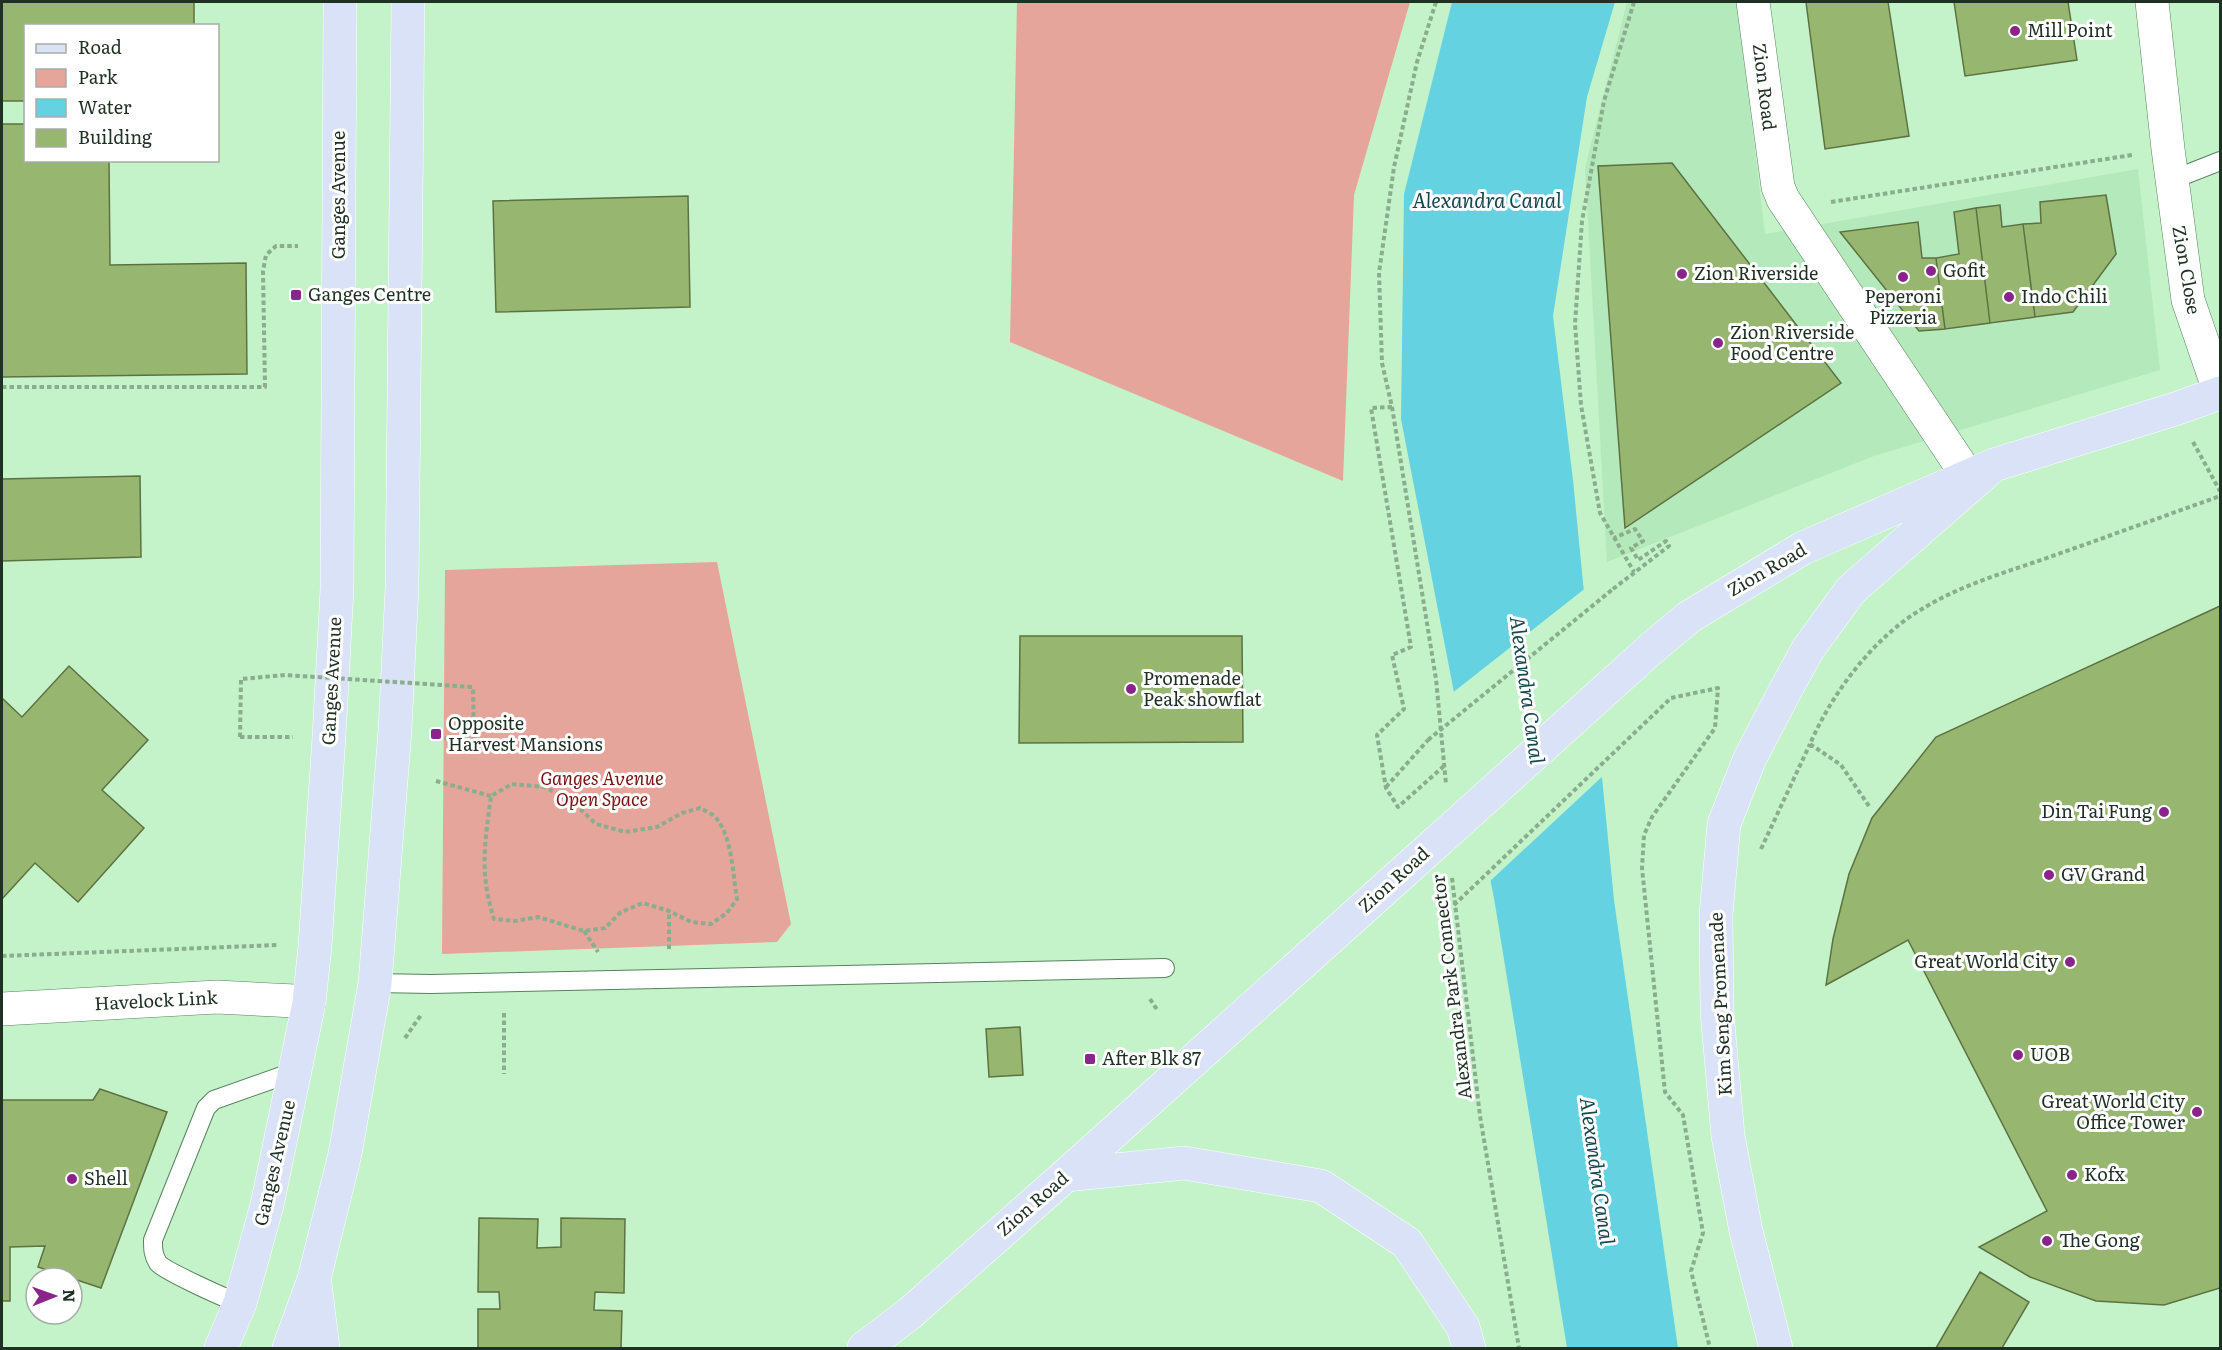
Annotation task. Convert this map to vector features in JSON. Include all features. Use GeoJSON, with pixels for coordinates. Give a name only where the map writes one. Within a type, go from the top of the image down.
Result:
{"type":"FeatureCollection","features":[{"type":"Feature","properties":{"kind":"main road","name":"Ganges Avenue"},"geometry":{"type":"LineString","coordinates":[[221,1348],[240,1303],[267,1205],[309,1003],[315,946],[337,589],[340,2]]}},
{"type":"Feature","properties":{"kind":"main road"},"geometry":{"type":"LineString","coordinates":[[289,1348],[314,1279],[345,1154],[375,983],[395,730],[402,587],[408,2]]}},
{"type":"Feature","properties":{"kind":"main road","name":"Zion Road"},"geometry":{"type":"LineString","coordinates":[[864,1348],[909,1314],[1066,1175],[1689,617],[1803,548],[1980,470],[2220,393]]}},
{"type":"Feature","properties":{"kind":"main road","name":"Kim Seng Promenade"},"geometry":{"type":"LineString","coordinates":[[1776,1348],[1748,1240],[1728,1136],[1718,1011],[1716,915],[1724,824],[1750,758],[1803,657],[1851,590],[1980,470]]}},
{"type":"Feature","properties":{"kind":"main road"},"geometry":{"type":"LineString","coordinates":[[1066,1175],[1184,1162],[1321,1186],[1407,1243],[1463,1327],[1469,1348]]}},
{"type":"Feature","properties":{"kind":"main road"},"geometry":{"type":"LineString","coordinates":[[314,1279],[323,1348]]}},
{"type":"Feature","properties":{"kind":"street","name":"Zion Road"},"geometry":{"type":"LineString","coordinates":[[1753,2],[1778,187],[1789,208],[1980,470]]}},
{"type":"Feature","properties":{"kind":"street","name":"Zion Close"},"geometry":{"type":"LineString","coordinates":[[2152,2],[2188,300],[2220,393]]}},
{"type":"Feature","properties":{"kind":"street","name":"Havelock Link"},"geometry":{"type":"LineString","coordinates":[[2,1009],[217,997],[309,1003]]}},
{"type":"Feature","properties":{"kind":"lane"},"geometry":{"type":"LineString","coordinates":[[2170,164],[2220,161]]}},
{"type":"Feature","properties":{"kind":"lane"},"geometry":{"type":"LineString","coordinates":[[375,983],[431,984],[1165,968]]}},
{"type":"Feature","properties":{"kind":"lane"},"geometry":{"type":"LineString","coordinates":[[240,1303],[227,1300],[164,1269],[153,1254],[153,1240],[206,1108],[214,1100],[296,1071]]}},
{"type":"Feature","properties":{"kind":"path"},"geometry":{"type":"LineString","coordinates":[[1436,2],[1417,62],[1394,167],[1379,273],[1382,363],[1392,407],[1436,679],[1446,789]]}},
{"type":"Feature","properties":{"kind":"path"},"geometry":{"type":"LineString","coordinates":[[1634,2],[1604,101],[1584,210],[1575,324],[1581,405],[1600,513],[1634,572]]}},
{"type":"Feature","properties":{"kind":"path"},"geometry":{"type":"LineString","coordinates":[[1789,208],[2170,164]]}},
{"type":"Feature","properties":{"kind":"path"},"geometry":{"type":"LineString","coordinates":[[2,387],[265,387],[263,271],[266,255],[276,246],[298,246]]}},
{"type":"Feature","properties":{"kind":"path"},"geometry":{"type":"LineString","coordinates":[[1392,407],[1371,408],[1411,648],[1392,655],[1404,709],[1377,735],[1386,788],[1398,807],[1445,766]]}},
{"type":"Feature","properties":{"kind":"path"},"geometry":{"type":"LineString","coordinates":[[2175,409],[2220,491]]}},
{"type":"Feature","properties":{"kind":"path"},"geometry":{"type":"LineString","coordinates":[[1757,859],[1820,720],[1874,647],[1921,609],[1968,585],[2220,496]]}},
{"type":"Feature","properties":{"kind":"path"},"geometry":{"type":"LineString","coordinates":[[1386,788],[1428,740],[1669,546],[1666,541],[1638,560],[1631,548],[1642,541],[1635,529],[1614,538]]}},
{"type":"Feature","properties":{"kind":"path"},"geometry":{"type":"LineString","coordinates":[[296,737],[240,737],[241,679],[285,675],[473,687],[474,746],[436,734]]}},
{"type":"Feature","properties":{"kind":"path"},"geometry":{"type":"LineString","coordinates":[[1454,905],[1671,698],[1718,688]]}},
{"type":"Feature","properties":{"kind":"path"},"geometry":{"type":"LineString","coordinates":[[1810,744],[1841,765],[1869,806]]}},
{"type":"Feature","properties":{"kind":"path"},"geometry":{"type":"LineString","coordinates":[[436,781],[491,796],[512,784],[545,787],[573,802],[596,824],[625,832],[657,827],[682,813],[700,808],[714,815],[723,827],[737,899],[727,913],[711,924],[691,922],[669,911],[643,903],[621,912],[605,928],[584,931],[538,917],[515,921],[494,919],[488,900],[483,859],[491,796]]}},
{"type":"Feature","properties":{"kind":"path","name":"Alexandra Park Connector"},"geometry":{"type":"LineString","coordinates":[[1452,870],[1454,905],[1480,1116],[1518,1348]]}},
{"type":"Feature","properties":{"kind":"path"},"geometry":{"type":"LineString","coordinates":[[669,911],[669,957]]}},
{"type":"Feature","properties":{"kind":"path"},"geometry":{"type":"LineString","coordinates":[[584,931],[602,957]]}},
{"type":"Feature","properties":{"kind":"path"},"geometry":{"type":"LineString","coordinates":[[2,956],[287,944],[315,946]]}},
{"type":"Feature","properties":{"kind":"path"},"geometry":{"type":"LineString","coordinates":[[504,1006],[504,1074]]}},
{"type":"Feature","properties":{"kind":"shaded area"},"geometry":{"type":"Polygon","coordinates":[[[1627,2],[1737,2],[1765,234],[2138,169],[2160,370],[1874,456],[1607,562],[1585,168],[1627,2]]]}},
{"type":"Feature","properties":{"kind":"green space"},"geometry":{"type":"Polygon","coordinates":[[[1017,2],[1410,2],[1354,195],[1343,481],[1010,342],[1017,2]]]}},
{"type":"Feature","properties":{"kind":"green space","name":"Ganges Avenue Open Space"},"geometry":{"type":"Polygon","coordinates":[[[717,562],[791,924],[777,942],[442,954],[445,570],[717,562]]]}},
{"type":"Feature","properties":{"kind":"water","name":"Alexandra Canal"},"geometry":{"type":"Polygon","coordinates":[[[1452,2],[1615,2],[1587,97],[1553,316],[1573,480],[1614,900],[1678,1348],[1567,1348],[1495,904],[1401,419],[1404,194],[1452,2]]]}},
{"type":"Feature","properties":{"kind":"pier"},"geometry":{"type":"Polygon","coordinates":[[[1587,587],[1605,774],[1488,883],[1451,694],[1587,587]]]}},
{"type":"Feature","properties":{"kind":"building"},"geometry":{"type":"Polygon","coordinates":[[[2,2],[194,2],[194,24],[24,24],[24,101],[2,101],[2,2]]]}},
{"type":"Feature","properties":{"kind":"building"},"geometry":{"type":"Polygon","coordinates":[[[1806,2],[1888,2],[1909,136],[1825,149],[1806,2]]]}},
{"type":"Feature","properties":{"kind":"building","name":"Mill Point"},"geometry":{"type":"Polygon","coordinates":[[[1954,2],[2068,2],[2077,60],[1965,76],[1954,2]]]}},
{"type":"Feature","properties":{"kind":"building"},"geometry":{"type":"Polygon","coordinates":[[[2,124],[24,124],[24,162],[109,162],[110,265],[246,263],[247,374],[2,377],[2,124]]]}},
{"type":"Feature","properties":{"kind":"building","name":"Zion Riverside"},"geometry":{"type":"Polygon","coordinates":[[[1672,163],[1841,383],[1625,528],[1598,166],[1672,163]]]}},
{"type":"Feature","properties":{"kind":"building"},"geometry":{"type":"Polygon","coordinates":[[[2106,195],[2116,254],[2073,312],[2035,317],[2023,224],[2041,223],[2040,202],[2106,195]]]}},
{"type":"Feature","properties":{"kind":"building"},"geometry":{"type":"Polygon","coordinates":[[[688,196],[690,307],[496,312],[493,201],[688,196]]]}},
{"type":"Feature","properties":{"kind":"building"},"geometry":{"type":"Polygon","coordinates":[[[2000,205],[2002,227],[2023,224],[2035,317],[1990,323],[1976,208],[2000,205]]]}},
{"type":"Feature","properties":{"kind":"building"},"geometry":{"type":"Polygon","coordinates":[[[1976,208],[1990,323],[1945,329],[1936,258],[1959,254],[1954,212],[1976,208]]]}},
{"type":"Feature","properties":{"kind":"building"},"geometry":{"type":"Polygon","coordinates":[[[1918,222],[1922,258],[1936,258],[1945,329],[1919,331],[1840,232],[1918,222]]]}},
{"type":"Feature","properties":{"kind":"building"},"geometry":{"type":"Polygon","coordinates":[[[140,476],[141,557],[2,561],[2,479],[140,476]]]}},
{"type":"Feature","properties":{"kind":"building","name":"Great World City"},"geometry":{"type":"Polygon","coordinates":[[[2220,606],[2220,1288],[2164,1305],[2096,1301],[2030,1277],[1979,1247],[2047,1211],[1908,940],[1826,985],[1833,939],[1849,874],[1872,818],[1936,737],[2220,606]]]}},
{"type":"Feature","properties":{"kind":"building","name":"Promenade Peak showflat"},"geometry":{"type":"Polygon","coordinates":[[[1020,636],[1242,636],[1243,742],[1019,743],[1020,636]]]}},
{"type":"Feature","properties":{"kind":"building"},"geometry":{"type":"Polygon","coordinates":[[[69,666],[148,740],[102,790],[144,828],[78,902],[35,863],[2,899],[2,698],[22,717],[69,666]]]}},
{"type":"Feature","properties":{"kind":"building"},"geometry":{"type":"Polygon","coordinates":[[[1020,1027],[1023,1075],[989,1077],[986,1029],[1020,1027]]]}},
{"type":"Feature","properties":{"kind":"building","name":"Shell"},"geometry":{"type":"Polygon","coordinates":[[[100,1089],[167,1112],[101,1288],[84,1282],[84,1266],[38,1266],[45,1246],[10,1247],[10,1301],[2,1301],[2,1100],[93,1100],[100,1089]]]}},
{"type":"Feature","properties":{"kind":"building"},"geometry":{"type":"Polygon","coordinates":[[[479,1218],[538,1219],[537,1248],[561,1247],[561,1218],[625,1219],[624,1293],[595,1292],[594,1310],[622,1311],[621,1348],[478,1348],[478,1309],[500,1309],[499,1292],[478,1292],[479,1218]]]}},
{"type":"Feature","properties":{"kind":"building"},"geometry":{"type":"Polygon","coordinates":[[[1980,1272],[2029,1302],[2002,1348],[1936,1348],[1980,1272]]]}},
{"type":"Feature","properties":{"kind":"place","name":"Mill Point"},"geometry":{"type":"Point","coordinates":[2015,31]}},
{"type":"Feature","properties":{"kind":"place","name":"Gofit"},"geometry":{"type":"Point","coordinates":[1931,271]}},
{"type":"Feature","properties":{"kind":"place","name":"Zion Riverside"},"geometry":{"type":"Point","coordinates":[1682,274]}},
{"type":"Feature","properties":{"kind":"place","name":"Peperoni Pizzeria"},"geometry":{"type":"Point","coordinates":[1903,277]}},
{"type":"Feature","properties":{"kind":"place","name":"Ganges Centre"},"geometry":{"type":"Point","coordinates":[296,295]}},
{"type":"Feature","properties":{"kind":"place","name":"Indo Chili"},"geometry":{"type":"Point","coordinates":[2009,297]}},
{"type":"Feature","properties":{"kind":"place","name":"Zion Riverside Food Centre"},"geometry":{"type":"Point","coordinates":[1718,343]}},
{"type":"Feature","properties":{"kind":"place","name":"Promenade Peak showflat"},"geometry":{"type":"Point","coordinates":[1131,689]}},
{"type":"Feature","properties":{"kind":"place","name":"Opposite Harvest Mansions"},"geometry":{"type":"Point","coordinates":[436,734]}},
{"type":"Feature","properties":{"kind":"place","name":"Din Tai Fung"},"geometry":{"type":"Point","coordinates":[2164,812]}},
{"type":"Feature","properties":{"kind":"place","name":"GV Grand"},"geometry":{"type":"Point","coordinates":[2049,875]}},
{"type":"Feature","properties":{"kind":"place","name":"Great World City"},"geometry":{"type":"Point","coordinates":[2070,962]}},
{"type":"Feature","properties":{"kind":"place","name":"UOB"},"geometry":{"type":"Point","coordinates":[2018,1055]}},
{"type":"Feature","properties":{"kind":"place","name":"After Blk 87"},"geometry":{"type":"Point","coordinates":[1090,1059]}},
{"type":"Feature","properties":{"kind":"place","name":"Great World City Office Tower"},"geometry":{"type":"Point","coordinates":[2197,1112]}},
{"type":"Feature","properties":{"kind":"place","name":"Kofx"},"geometry":{"type":"Point","coordinates":[2072,1175]}},
{"type":"Feature","properties":{"kind":"place","name":"Shell"},"geometry":{"type":"Point","coordinates":[72,1179]}},
{"type":"Feature","properties":{"kind":"place","name":"The Gong"},"geometry":{"type":"Point","coordinates":[2047,1241]}}]}
